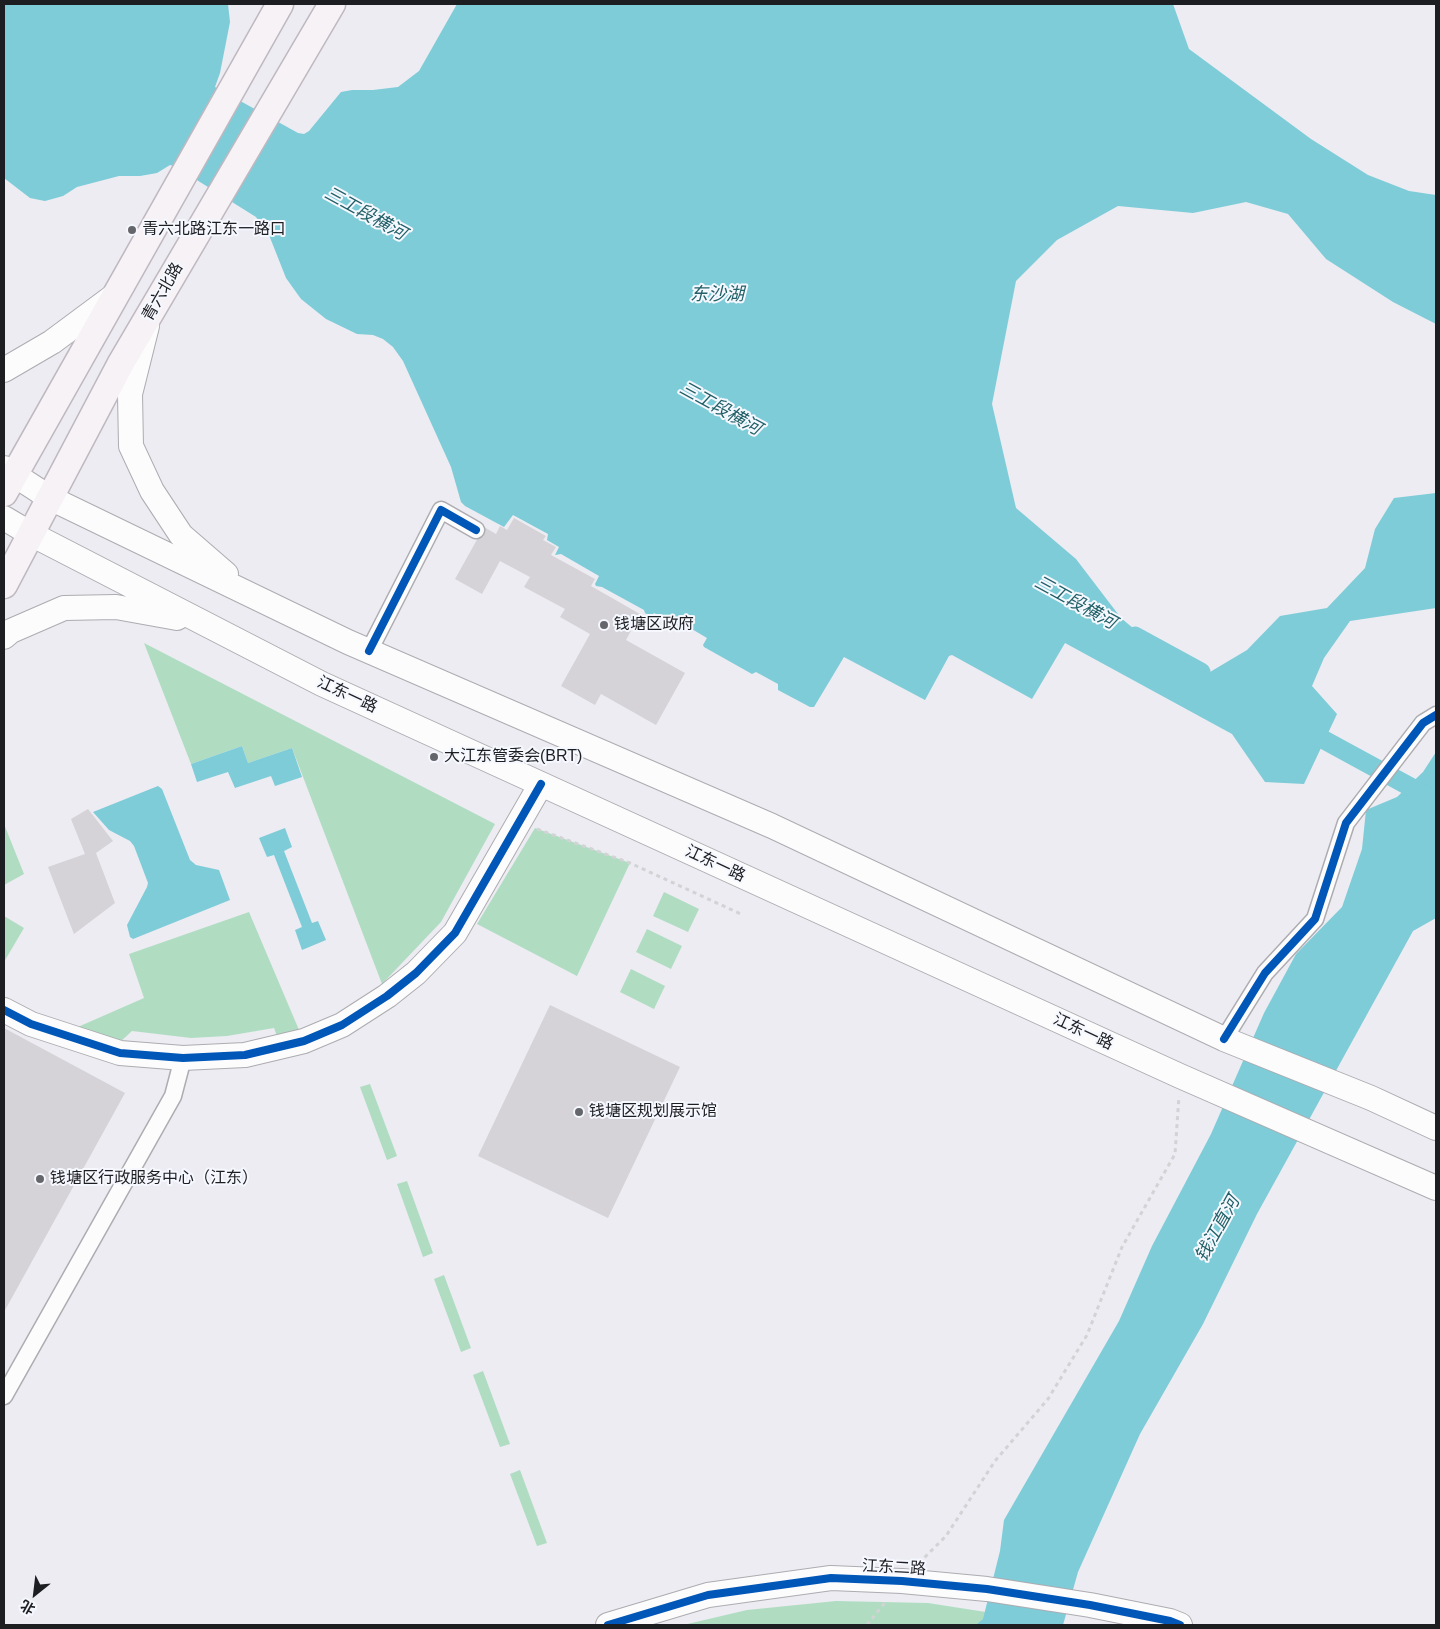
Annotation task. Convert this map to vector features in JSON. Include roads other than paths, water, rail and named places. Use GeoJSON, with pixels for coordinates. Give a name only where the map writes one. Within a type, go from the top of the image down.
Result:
{"type":"FeatureCollection","features":[{"type":"Feature","properties":{"kind":"main road"},"geometry":{"type":"LineString","coordinates":[[280,4],[114,296],[7,479],[369,651],[772,826],[1234,1043],[1371,1098],[1436,1128]]}},
{"type":"Feature","properties":{"kind":"main road","name":"青六北路"},"geometry":{"type":"LineString","coordinates":[[4,585],[121,363],[332,4]]}},
{"type":"Feature","properties":{"kind":"main road"},"geometry":{"type":"LineString","coordinates":[[4,370],[52,342],[114,296]]}},
{"type":"Feature","properties":{"kind":"main road"},"geometry":{"type":"LineString","coordinates":[[150,315],[130,394],[131,446],[152,491],[180,534],[248,594]]}},
{"type":"Feature","properties":{"kind":"main road","name":"江东一路"},"geometry":{"type":"LineString","coordinates":[[4,518],[31,534],[322,684],[1180,1076],[1436,1188]]}},
{"type":"Feature","properties":{"kind":"main road"},"geometry":{"type":"LineString","coordinates":[[4,637],[11,631],[64,608],[116,607],[203,623]]}},
{"type":"Feature","properties":{"kind":"main road"},"geometry":{"type":"LineString","coordinates":[[4,1010],[31,1024],[120,1053],[182,1058],[244,1055],[304,1040],[342,1024],[387,996],[416,973],[455,933],[541,784]]}},
{"type":"Feature","properties":{"kind":"main road","name":"江东二路"},"geometry":{"type":"LineString","coordinates":[[608,1625],[708,1595],[830,1578],[902,1581],[987,1589],[1090,1605],[1170,1621],[1180,1625]]}},
{"type":"Feature","properties":{"kind":"street"},"geometry":{"type":"LineString","coordinates":[[369,651],[434,506],[476,530]]}},
{"type":"Feature","properties":{"kind":"street"},"geometry":{"type":"LineString","coordinates":[[1234,1043],[1265,973],[1315,919],[1346,823],[1423,723],[1436,715]]}},
{"type":"Feature","properties":{"kind":"street"},"geometry":{"type":"LineString","coordinates":[[4,1396],[173,1096],[182,1058]]}},
{"type":"Feature","properties":{"kind":"water","name":"东沙湖"},"geometry":{"type":"Polygon","coordinates":[[[4,4],[228,4],[230,22],[220,73],[215,87],[298,133],[304,134],[309,131],[341,92],[398,87],[419,71],[457,4],[1173,4],[1189,49],[1311,139],[1368,175],[1409,191],[1436,195],[1436,324],[1393,302],[1326,259],[1288,214],[1246,202],[1193,213],[1118,206],[1057,240],[1016,281],[992,404],[1016,508],[1076,559],[1121,618],[1165,655],[1210,672],[1247,650],[1280,616],[1327,608],[1365,568],[1375,529],[1394,498],[1436,493],[1436,608],[1350,621],[1324,658],[1312,686],[1337,714],[1304,784],[1265,782],[1232,734],[1065,643],[1032,699],[952,655],[949,656],[925,700],[844,657],[814,707],[810,707],[778,690],[778,684],[756,672],[752,674],[704,647],[703,645],[707,638],[685,625],[681,627],[654,613],[651,617],[644,610],[602,587],[596,586],[595,584],[599,576],[561,554],[555,555],[559,547],[547,540],[548,534],[513,515],[504,527],[465,506],[461,502],[451,467],[403,361],[393,347],[383,339],[373,335],[357,334],[326,319],[301,299],[286,278],[269,235],[256,217],[170,165],[157,173],[140,176],[119,176],[77,187],[63,196],[45,201],[30,198],[4,178],[4,4]]]}},
{"type":"Feature","properties":{"kind":"water"},"geometry":{"type":"Polygon","coordinates":[[[242,746],[248,763],[292,748],[302,777],[275,786],[271,776],[235,788],[228,772],[197,782],[191,764],[242,746]]]}},
{"type":"Feature","properties":{"kind":"water","name":"钱江直河"},"geometry":{"type":"Polygon","coordinates":[[[1436,752],[1436,918],[1413,931],[1257,1214],[1203,1324],[1140,1434],[1078,1572],[1063,1625],[976,1625],[983,1619],[1000,1551],[1004,1520],[1119,1321],[1152,1246],[1211,1134],[1264,1013],[1296,954],[1342,907],[1362,849],[1366,810],[1397,797],[1423,772],[1436,752]]]}},
{"type":"Feature","properties":{"kind":"water"},"geometry":{"type":"Polygon","coordinates":[[[158,786],[162,789],[190,860],[196,865],[219,870],[230,900],[133,939],[130,937],[127,925],[148,883],[134,846],[130,841],[109,830],[93,812],[158,786]]]}},
{"type":"Feature","properties":{"kind":"water"},"geometry":{"type":"Polygon","coordinates":[[[285,828],[292,847],[284,851],[312,923],[318,921],[326,940],[302,950],[295,930],[302,927],[274,855],[267,857],[259,838],[285,828]]]}},
{"type":"Feature","properties":{"kind":"waterway","name":"三工段横河"},"geometry":{"type":"LineString","coordinates":[[1135,636],[1201,672]]}},
{"type":"Feature","properties":{"kind":"waterway","name":"三工段横河"},"geometry":{"type":"LineString","coordinates":[[1304,729],[1436,801]]}},
{"type":"Feature","properties":{"kind":"place","name":"青六北路江东一路口"},"geometry":{"type":"Point","coordinates":[132,230]}},
{"type":"Feature","properties":{"kind":"place","name":"钱塘区政府"},"geometry":{"type":"Point","coordinates":[604,625]}},
{"type":"Feature","properties":{"kind":"place","name":"大江东管委会(BRT)"},"geometry":{"type":"Point","coordinates":[434,757]}},
{"type":"Feature","properties":{"kind":"place","name":"钱塘区规划展示馆"},"geometry":{"type":"Point","coordinates":[579,1112]}},
{"type":"Feature","properties":{"kind":"place","name":"钱塘区行政服务中心（江东）"},"geometry":{"type":"Point","coordinates":[40,1179]}}]}
